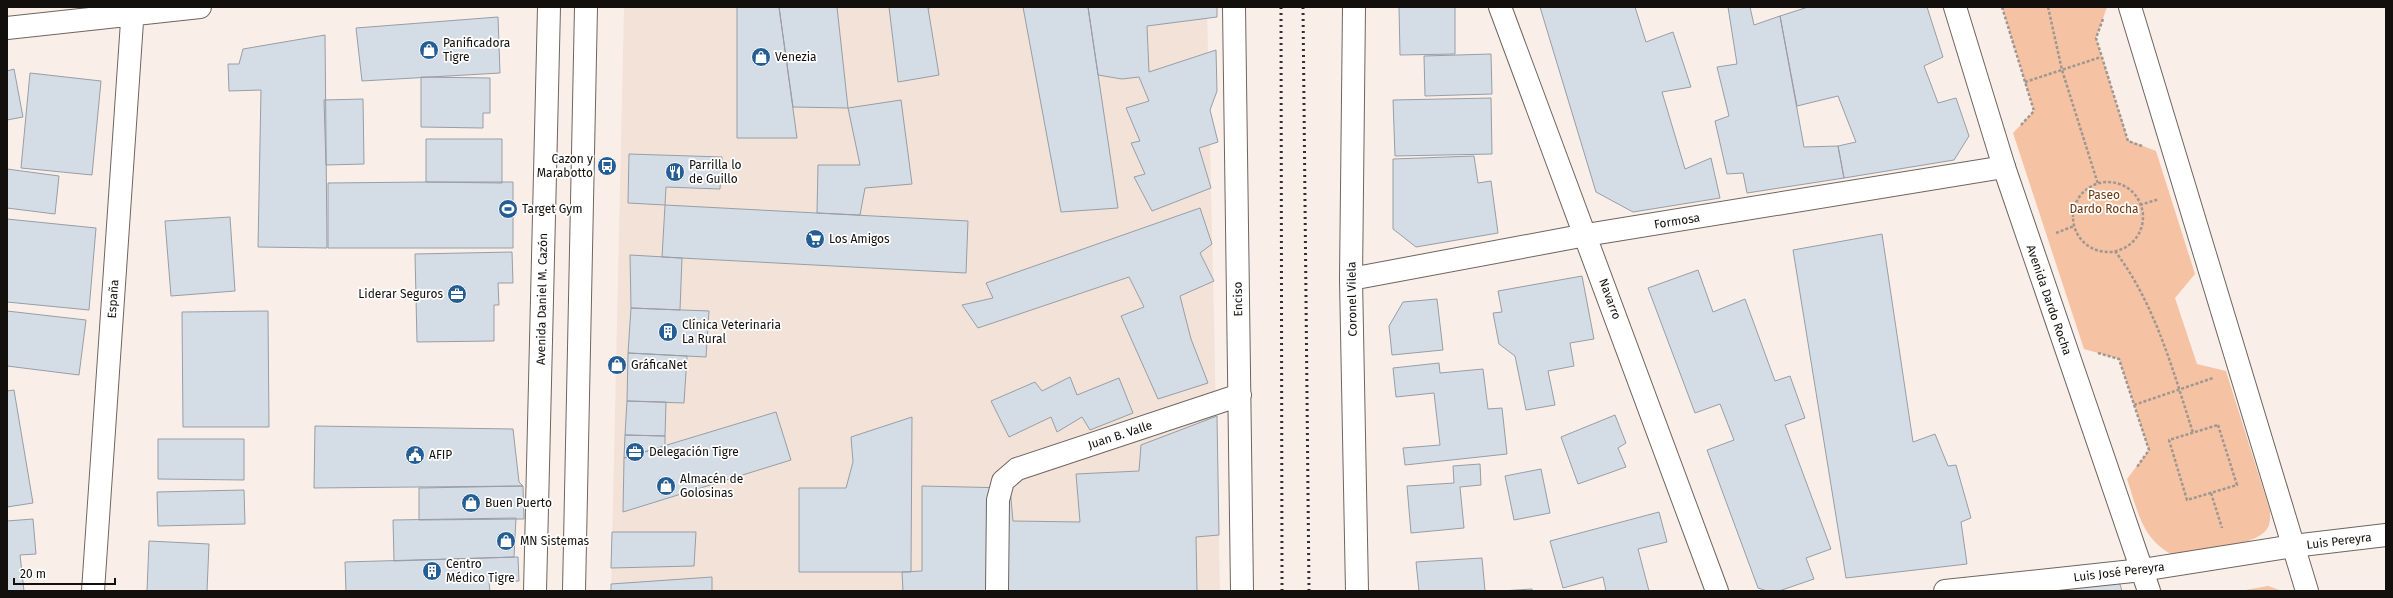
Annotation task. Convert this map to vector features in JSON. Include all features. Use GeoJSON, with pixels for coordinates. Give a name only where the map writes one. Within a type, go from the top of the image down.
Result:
{"type":"FeatureCollection","features":[{"type":"Feature","properties":{"kind":"street"},"geometry":{"type":"LineString","coordinates":[[7,28],[133,11],[200,7]]}},
{"type":"Feature","properties":{"kind":"street","name":"Avenida Daniel M. Cazón"},"geometry":{"type":"LineString","coordinates":[[535,591],[549,7]]}},
{"type":"Feature","properties":{"kind":"street"},"geometry":{"type":"LineString","coordinates":[[574,591],[586,7]]}},
{"type":"Feature","properties":{"kind":"street","name":"Enciso"},"geometry":{"type":"LineString","coordinates":[[1234,7],[1242,591]]}},
{"type":"Feature","properties":{"kind":"street","name":"Coronel Vilela"},"geometry":{"type":"LineString","coordinates":[[1354,7],[1351,279],[1357,591]]}},
{"type":"Feature","properties":{"kind":"street","name":"Navarro"},"geometry":{"type":"LineString","coordinates":[[1500,7],[1586,235],[1717,591]]}},
{"type":"Feature","properties":{"kind":"street","name":"Avenida Dardo Rocha"},"geometry":{"type":"LineString","coordinates":[[1955,7],[2001,157],[2149,591]]}},
{"type":"Feature","properties":{"kind":"street"},"geometry":{"type":"LineString","coordinates":[[2130,7],[2307,591]]}},
{"type":"Feature","properties":{"kind":"street","name":"España"},"geometry":{"type":"LineString","coordinates":[[92,591],[133,11]]}},
{"type":"Feature","properties":{"kind":"street","name":"Formosa"},"geometry":{"type":"LineString","coordinates":[[1351,279],[2001,157]]}},
{"type":"Feature","properties":{"kind":"street","name":"Juan B. Valle"},"geometry":{"type":"LineString","coordinates":[[997,591],[998,500],[1003,481],[1017,469],[1240,396]]}},
{"type":"Feature","properties":{"kind":"street","name":"Luis Pereyra"},"geometry":{"type":"LineString","coordinates":[[2293,546],[2386,535]]}},
{"type":"Feature","properties":{"kind":"street","name":"Luis José Pereyra"},"geometry":{"type":"LineString","coordinates":[[1945,591],[2142,570],[2293,546]]}},
{"type":"Feature","properties":{"kind":"path"},"geometry":{"type":"LineString","coordinates":[[2001,157],[2034,111],[2002,7]]}},
{"type":"Feature","properties":{"kind":"path"},"geometry":{"type":"LineString","coordinates":[[2048,7],[2062,70],[2098,184]]}},
{"type":"Feature","properties":{"kind":"path"},"geometry":{"type":"LineString","coordinates":[[2105,13],[2096,38],[2128,141],[2175,156]]}},
{"type":"Feature","properties":{"kind":"path"},"geometry":{"type":"LineString","coordinates":[[2025,82],[2102,56]]}},
{"type":"Feature","properties":{"kind":"path"},"geometry":{"type":"LineString","coordinates":[[2109,182],[2120,184],[2131,190],[2143,211],[2139,234],[2131,243],[2115,251],[2098,250],[2087,245],[2074,226],[2073,216],[2081,196],[2098,184],[2109,182]]}},
{"type":"Feature","properties":{"kind":"path"},"geometry":{"type":"LineString","coordinates":[[2115,251],[2133,275],[2149,306],[2193,433]]}},
{"type":"Feature","properties":{"kind":"path"},"geometry":{"type":"LineString","coordinates":[[2064,344],[2119,359],[2149,450],[2116,493]]}},
{"type":"Feature","properties":{"kind":"path"},"geometry":{"type":"LineString","coordinates":[[2134,404],[2239,369]]}},
{"type":"Feature","properties":{"kind":"path"},"geometry":{"type":"LineString","coordinates":[[2218,425],[2237,485],[2211,493],[2187,500],[2169,440],[2218,425]]}},
{"type":"Feature","properties":{"kind":"path"},"geometry":{"type":"LineString","coordinates":[[2211,493],[2231,556]]}},
{"type":"Feature","properties":{"kind":"shaded area"},"geometry":{"type":"Polygon","coordinates":[[[624,7],[1207,7],[1220,591],[611,591],[624,7]]]}},
{"type":"Feature","properties":{"kind":"green space","name":"Paseo Dardo Rocha"},"geometry":{"type":"Polygon","coordinates":[[[2002,7],[2107,7],[2096,38],[2128,140],[2156,151],[2195,274],[2175,298],[2197,364],[2226,371],[2270,511],[2270,522],[2267,529],[2261,535],[2238,544],[2173,555],[2154,541],[2142,523],[2127,479],[2149,450],[2119,359],[2084,349],[2013,133],[2034,111],[2002,7]]]}},
{"type":"Feature","properties":{"kind":"green space"},"geometry":{"type":"Polygon","coordinates":[[[2268,586],[2282,591],[2240,591],[2268,586]]]}},
{"type":"Feature","properties":{"kind":"building","name":"Venezia"},"geometry":{"type":"Polygon","coordinates":[[[737,7],[779,7],[797,138],[737,138],[737,7]]]}},
{"type":"Feature","properties":{"kind":"building"},"geometry":{"type":"Polygon","coordinates":[[[779,7],[837,7],[848,108],[793,107],[779,7]]]}},
{"type":"Feature","properties":{"kind":"building"},"geometry":{"type":"Polygon","coordinates":[[[889,7],[936,7],[928,8],[939,75],[898,82],[889,7]]]}},
{"type":"Feature","properties":{"kind":"building"},"geometry":{"type":"Polygon","coordinates":[[[1023,7],[1088,7],[1118,208],[1061,212],[1023,7]]]}},
{"type":"Feature","properties":{"kind":"building"},"geometry":{"type":"Polygon","coordinates":[[[1088,7],[1217,7],[1217,17],[1147,26],[1149,72],[1216,50],[1217,91],[1210,110],[1218,142],[1199,148],[1211,188],[1152,211],[1134,177],[1145,174],[1131,143],[1140,141],[1126,108],[1149,101],[1139,77],[1122,79],[1098,75],[1088,7]]]}},
{"type":"Feature","properties":{"kind":"building"},"geometry":{"type":"Polygon","coordinates":[[[1399,7],[1455,7],[1455,54],[1400,55],[1399,7]]]}},
{"type":"Feature","properties":{"kind":"building"},"geometry":{"type":"Polygon","coordinates":[[[1540,7],[1635,7],[1646,42],[1673,32],[1691,87],[1662,92],[1685,169],[1711,158],[1720,198],[1633,212],[1596,192],[1540,7]]]}},
{"type":"Feature","properties":{"kind":"building"},"geometry":{"type":"Polygon","coordinates":[[[1728,7],[1750,7],[1754,25],[1780,16],[1804,147],[1838,146],[1844,178],[1747,193],[1743,173],[1727,174],[1715,121],[1729,116],[1717,67],[1737,64],[1728,7]]]}},
{"type":"Feature","properties":{"kind":"building"},"geometry":{"type":"Polygon","coordinates":[[[1808,7],[1927,7],[1943,57],[1924,66],[1938,103],[1956,98],[1969,136],[1954,160],[1844,178],[1838,146],[1856,142],[1838,96],[1797,106],[1780,16],[1808,7]]]}},
{"type":"Feature","properties":{"kind":"building","name":"Panificadora Tigre"},"geometry":{"type":"Polygon","coordinates":[[[498,17],[500,73],[362,81],[356,28],[498,17]]]}},
{"type":"Feature","properties":{"kind":"building"},"geometry":{"type":"Polygon","coordinates":[[[325,35],[327,248],[258,247],[261,90],[229,91],[228,64],[239,64],[243,49],[325,35]]]}},
{"type":"Feature","properties":{"kind":"building"},"geometry":{"type":"Polygon","coordinates":[[[1491,54],[1492,94],[1425,96],[1424,56],[1491,54]]]}},
{"type":"Feature","properties":{"kind":"building"},"geometry":{"type":"Polygon","coordinates":[[[14,69],[23,117],[7,120],[7,71],[14,69]]]}},
{"type":"Feature","properties":{"kind":"building"},"geometry":{"type":"Polygon","coordinates":[[[30,73],[101,81],[92,175],[21,168],[30,73]]]}},
{"type":"Feature","properties":{"kind":"building"},"geometry":{"type":"Polygon","coordinates":[[[421,77],[490,78],[490,113],[483,113],[483,128],[421,127],[421,77]]]}},
{"type":"Feature","properties":{"kind":"building"},"geometry":{"type":"Polygon","coordinates":[[[1491,98],[1492,154],[1395,156],[1393,100],[1491,98]]]}},
{"type":"Feature","properties":{"kind":"building"},"geometry":{"type":"Polygon","coordinates":[[[363,99],[364,164],[326,165],[324,100],[363,99]]]}},
{"type":"Feature","properties":{"kind":"building"},"geometry":{"type":"Polygon","coordinates":[[[901,100],[912,184],[865,188],[860,215],[817,213],[818,165],[860,165],[848,108],[901,100]]]}},
{"type":"Feature","properties":{"kind":"building"},"geometry":{"type":"Polygon","coordinates":[[[426,139],[502,139],[502,183],[426,182],[426,139]]]}},
{"type":"Feature","properties":{"kind":"building","name":"Parrilla lo de Guillo"},"geometry":{"type":"Polygon","coordinates":[[[629,154],[722,157],[720,189],[666,187],[665,205],[628,203],[629,154]]]}},
{"type":"Feature","properties":{"kind":"building"},"geometry":{"type":"Polygon","coordinates":[[[1474,156],[1478,183],[1491,181],[1498,233],[1416,247],[1393,229],[1393,159],[1474,156]]]}},
{"type":"Feature","properties":{"kind":"building"},"geometry":{"type":"Polygon","coordinates":[[[7,169],[59,176],[55,214],[7,208],[7,169]]]}},
{"type":"Feature","properties":{"kind":"building"},"geometry":{"type":"Polygon","coordinates":[[[513,182],[513,248],[328,248],[328,183],[513,182]]]}},
{"type":"Feature","properties":{"kind":"building","name":"Los Amigos"},"geometry":{"type":"Polygon","coordinates":[[[665,205],[968,221],[966,273],[662,257],[665,205]]]}},
{"type":"Feature","properties":{"kind":"building"},"geometry":{"type":"Polygon","coordinates":[[[1200,208],[1212,244],[1200,253],[1214,281],[1180,296],[1191,339],[1208,383],[1158,399],[1121,316],[1144,307],[1129,277],[978,328],[962,305],[993,298],[986,283],[1200,208]]]}},
{"type":"Feature","properties":{"kind":"building"},"geometry":{"type":"Polygon","coordinates":[[[230,217],[235,291],[171,296],[165,221],[230,217]]]}},
{"type":"Feature","properties":{"kind":"building"},"geometry":{"type":"Polygon","coordinates":[[[7,219],[96,228],[89,310],[7,302],[7,219]]]}},
{"type":"Feature","properties":{"kind":"building"},"geometry":{"type":"Polygon","coordinates":[[[1882,234],[1913,442],[1935,434],[1948,466],[1956,465],[1971,518],[1961,522],[1967,564],[1846,578],[1793,250],[1882,234]]]}},
{"type":"Feature","properties":{"kind":"building","name":"Liderar Seguros"},"geometry":{"type":"Polygon","coordinates":[[[512,252],[513,283],[498,283],[499,305],[494,305],[494,341],[417,342],[415,254],[512,252]]]}},
{"type":"Feature","properties":{"kind":"building"},"geometry":{"type":"Polygon","coordinates":[[[630,255],[682,258],[680,310],[631,308],[630,255]]]}},
{"type":"Feature","properties":{"kind":"building"},"geometry":{"type":"Polygon","coordinates":[[[1698,270],[1713,312],[1745,299],[1775,381],[1790,376],[1805,418],[1785,425],[1831,549],[1806,558],[1814,579],[1779,591],[1767,591],[1758,588],[1707,450],[1734,440],[1720,404],[1695,413],[1648,288],[1698,270]]]}},
{"type":"Feature","properties":{"kind":"building"},"geometry":{"type":"Polygon","coordinates":[[[1582,276],[1594,339],[1570,343],[1574,366],[1548,371],[1555,405],[1526,410],[1515,356],[1499,344],[1493,313],[1502,312],[1498,291],[1582,276]]]}},
{"type":"Feature","properties":{"kind":"building"},"geometry":{"type":"Polygon","coordinates":[[[1437,299],[1443,350],[1392,355],[1389,326],[1403,302],[1437,299]]]}},
{"type":"Feature","properties":{"kind":"building","name":"Clínica Veterinaria La Rural"},"geometry":{"type":"Polygon","coordinates":[[[631,308],[709,311],[706,357],[628,353],[631,308]]]}},
{"type":"Feature","properties":{"kind":"building"},"geometry":{"type":"Polygon","coordinates":[[[7,311],[86,320],[79,375],[7,366],[7,311]]]}},
{"type":"Feature","properties":{"kind":"building"},"geometry":{"type":"Polygon","coordinates":[[[268,311],[269,427],[183,427],[182,312],[268,311]]]}},
{"type":"Feature","properties":{"kind":"building"},"geometry":{"type":"Polygon","coordinates":[[[628,353],[687,356],[684,403],[627,401],[628,353]]]}},
{"type":"Feature","properties":{"kind":"building"},"geometry":{"type":"Polygon","coordinates":[[[1439,363],[1440,373],[1483,369],[1488,409],[1502,408],[1507,454],[1405,465],[1403,448],[1440,445],[1434,393],[1396,397],[1393,368],[1439,363]]]}},
{"type":"Feature","properties":{"kind":"building"},"geometry":{"type":"Polygon","coordinates":[[[1070,377],[1077,395],[1119,378],[1133,413],[1090,430],[1082,417],[1057,432],[1051,417],[1009,437],[991,401],[1035,382],[1042,391],[1070,377]]]}},
{"type":"Feature","properties":{"kind":"building"},"geometry":{"type":"Polygon","coordinates":[[[14,390],[33,503],[7,507],[7,391],[14,390]]]}},
{"type":"Feature","properties":{"kind":"building"},"geometry":{"type":"Polygon","coordinates":[[[627,401],[666,402],[665,436],[625,435],[627,401]]]}},
{"type":"Feature","properties":{"kind":"building","name":"Almacén de Golosinas"},"geometry":{"type":"Polygon","coordinates":[[[776,412],[791,460],[623,512],[624,458],[776,412]]]}},
{"type":"Feature","properties":{"kind":"building"},"geometry":{"type":"Polygon","coordinates":[[[1615,415],[1626,443],[1618,448],[1626,467],[1578,484],[1561,437],[1615,415]]]}},
{"type":"Feature","properties":{"kind":"building"},"geometry":{"type":"Polygon","coordinates":[[[1217,416],[1219,535],[1196,537],[1197,591],[903,591],[902,572],[922,571],[922,486],[1010,488],[1013,521],[1080,522],[1076,474],[1139,471],[1141,445],[1217,416]]]}},
{"type":"Feature","properties":{"kind":"building"},"geometry":{"type":"Polygon","coordinates":[[[912,417],[911,572],[799,572],[799,488],[846,488],[853,462],[851,437],[912,417]]]}},
{"type":"Feature","properties":{"kind":"building","name":"AFIP"},"geometry":{"type":"Polygon","coordinates":[[[315,426],[513,429],[519,482],[523,486],[314,488],[315,426]]]}},
{"type":"Feature","properties":{"kind":"building","name":"Delegación Tigre"},"geometry":{"type":"Polygon","coordinates":[[[625,435],[665,436],[665,446],[624,458],[625,435]]]}},
{"type":"Feature","properties":{"kind":"building"},"geometry":{"type":"Polygon","coordinates":[[[158,439],[244,439],[244,480],[158,479],[158,439]]]}},
{"type":"Feature","properties":{"kind":"building"},"geometry":{"type":"Polygon","coordinates":[[[1480,464],[1481,485],[1460,487],[1464,528],[1411,533],[1407,486],[1454,483],[1453,466],[1480,464]]]}},
{"type":"Feature","properties":{"kind":"building"},"geometry":{"type":"Polygon","coordinates":[[[1541,469],[1550,513],[1514,520],[1505,476],[1541,469]]]}},
{"type":"Feature","properties":{"kind":"building","name":"Buen Puerto"},"geometry":{"type":"Polygon","coordinates":[[[523,486],[524,519],[419,520],[419,488],[523,486]]]}},
{"type":"Feature","properties":{"kind":"building"},"geometry":{"type":"Polygon","coordinates":[[[244,490],[245,524],[158,526],[157,492],[244,490]]]}},
{"type":"Feature","properties":{"kind":"building"},"geometry":{"type":"Polygon","coordinates":[[[1659,512],[1667,542],[1638,549],[1649,591],[1606,591],[1603,577],[1563,588],[1550,541],[1659,512]]]}},
{"type":"Feature","properties":{"kind":"building"},"geometry":{"type":"Polygon","coordinates":[[[516,518],[514,557],[394,561],[393,520],[516,518]]]}},
{"type":"Feature","properties":{"kind":"building"},"geometry":{"type":"Polygon","coordinates":[[[33,519],[36,554],[20,555],[24,591],[7,591],[7,521],[33,519]]]}},
{"type":"Feature","properties":{"kind":"building"},"geometry":{"type":"Polygon","coordinates":[[[612,532],[696,532],[694,566],[611,568],[612,532]]]}},
{"type":"Feature","properties":{"kind":"building"},"geometry":{"type":"Polygon","coordinates":[[[149,541],[209,544],[207,591],[147,591],[149,541]]]}},
{"type":"Feature","properties":{"kind":"building","name":"Centro Médico Tigre"},"geometry":{"type":"Polygon","coordinates":[[[518,557],[519,581],[489,582],[490,591],[346,591],[345,562],[518,557]]]}},
{"type":"Feature","properties":{"kind":"building"},"geometry":{"type":"Polygon","coordinates":[[[1482,558],[1485,591],[1419,591],[1416,562],[1482,558]]]}},
{"type":"Feature","properties":{"kind":"building"},"geometry":{"type":"Polygon","coordinates":[[[712,577],[712,591],[611,591],[611,584],[712,577]]]}},
{"type":"Feature","properties":{"kind":"building"},"geometry":{"type":"Polygon","coordinates":[[[2118,578],[2122,591],[2056,591],[2118,578]]]}},
{"type":"Feature","properties":{"kind":"building"},"geometry":{"type":"Polygon","coordinates":[[[1532,589],[1532,591],[1501,591],[1532,589]]]}},
{"type":"Feature","properties":{"kind":"railway"},"geometry":{"type":"LineString","coordinates":[[1281,7],[1282,591]]}},
{"type":"Feature","properties":{"kind":"railway"},"geometry":{"type":"LineString","coordinates":[[1303,7],[1309,591]]}},
{"type":"Feature","properties":{"kind":"place","name":"Panificadora Tigre"},"geometry":{"type":"Point","coordinates":[429,50]}},
{"type":"Feature","properties":{"kind":"place","name":"Venezia"},"geometry":{"type":"Point","coordinates":[761,57]}},
{"type":"Feature","properties":{"kind":"place","name":"Cazon y Marabotto"},"geometry":{"type":"Point","coordinates":[607,166]}},
{"type":"Feature","properties":{"kind":"place","name":"Parrilla lo de Guillo"},"geometry":{"type":"Point","coordinates":[675,172]}},
{"type":"Feature","properties":{"kind":"place","name":"Target Gym"},"geometry":{"type":"Point","coordinates":[508,209]}},
{"type":"Feature","properties":{"kind":"place","name":"Los Amigos"},"geometry":{"type":"Point","coordinates":[815,239]}},
{"type":"Feature","properties":{"kind":"place","name":"Liderar Seguros"},"geometry":{"type":"Point","coordinates":[457,294]}},
{"type":"Feature","properties":{"kind":"place","name":"Clínica Veterinaria La Rural"},"geometry":{"type":"Point","coordinates":[668,332]}},
{"type":"Feature","properties":{"kind":"place","name":"GráficaNet"},"geometry":{"type":"Point","coordinates":[617,365]}},
{"type":"Feature","properties":{"kind":"place","name":"Delegación Tigre"},"geometry":{"type":"Point","coordinates":[635,452]}},
{"type":"Feature","properties":{"kind":"place","name":"AFIP"},"geometry":{"type":"Point","coordinates":[415,455]}},
{"type":"Feature","properties":{"kind":"place","name":"Almacén de Golosinas"},"geometry":{"type":"Point","coordinates":[666,486]}},
{"type":"Feature","properties":{"kind":"place","name":"Buen Puerto"},"geometry":{"type":"Point","coordinates":[471,503]}},
{"type":"Feature","properties":{"kind":"place","name":"MN Sistemas"},"geometry":{"type":"Point","coordinates":[506,541]}},
{"type":"Feature","properties":{"kind":"place","name":"Centro Médico Tigre"},"geometry":{"type":"Point","coordinates":[432,571]}}]}
